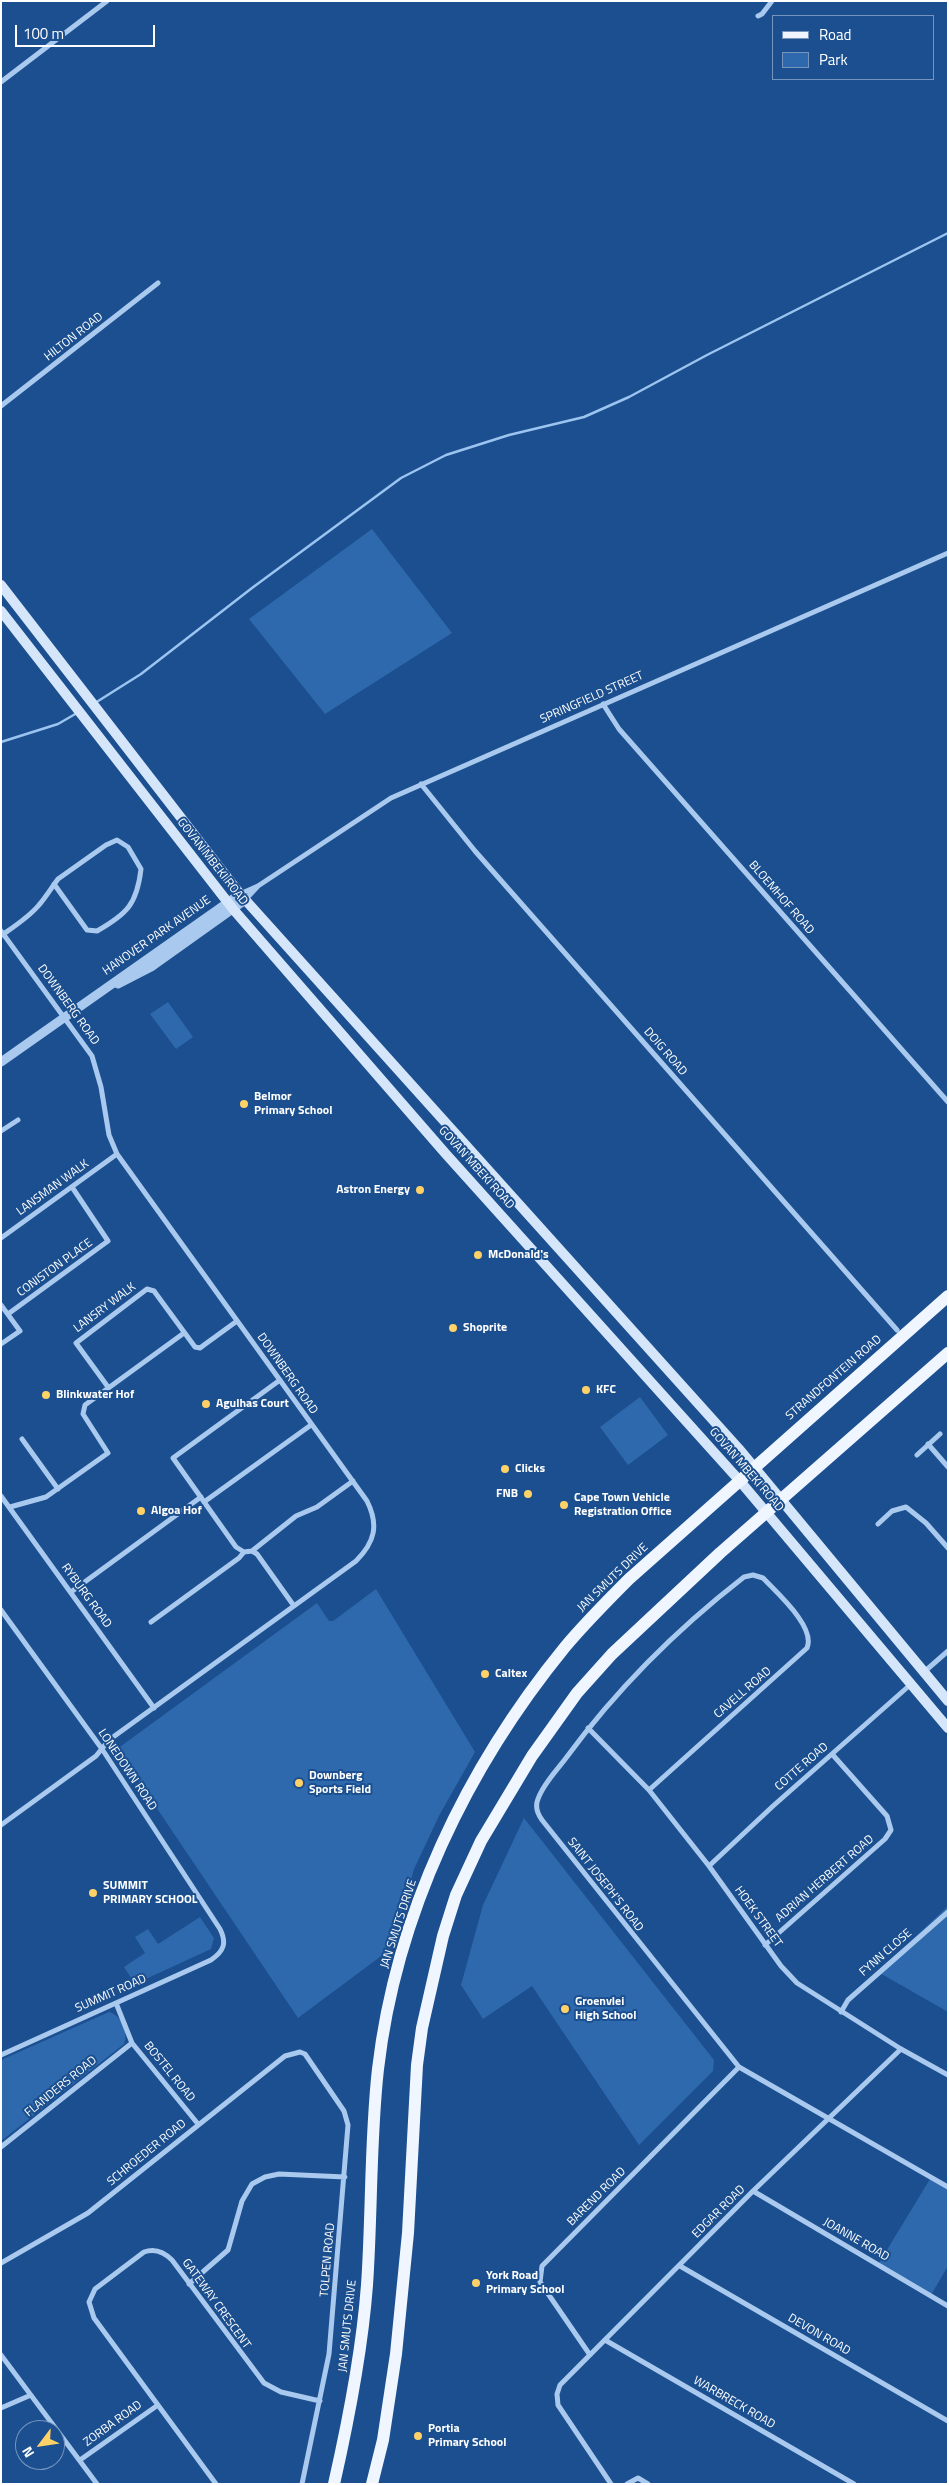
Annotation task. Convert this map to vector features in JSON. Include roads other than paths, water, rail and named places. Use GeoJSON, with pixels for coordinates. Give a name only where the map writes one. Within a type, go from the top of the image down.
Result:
{"type":"FeatureCollection","features":[{"type":"Feature","properties":{"kind":"main road","name":"GOVAN MBEKI ROAD"},"geometry":{"type":"LineString","coordinates":[[1,585],[243,897],[648,1346],[754,1467],[948,1701]]}},
{"type":"Feature","properties":{"kind":"main road","name":"GOVAN MBEKI ROAD"},"geometry":{"type":"LineString","coordinates":[[1,611],[230,906],[445,1153],[767,1512],[910,1685],[948,1728]]}},
{"type":"Feature","properties":{"kind":"main road","name":"STRANDFONTEIN ROAD"},"geometry":{"type":"LineString","coordinates":[[739,1480],[948,1296]]}},
{"type":"Feature","properties":{"kind":"main road"},"geometry":{"type":"LineString","coordinates":[[372,2484],[384,2430],[396,2354],[408,2233],[417,2065],[429,1989],[456,1895],[481,1840],[532,1756],[577,1693],[648,1619],[781,1499],[948,1353]]}},
{"type":"Feature","properties":{"kind":"main road","name":"JAN SMUTS DRIVE"},"geometry":{"type":"LineString","coordinates":[[334,2484],[354,2397],[367,2287],[378,2070],[385,2024],[395,1980],[429,1873],[450,1826],[501,1735],[564,1648],[629,1579],[739,1480]]}},
{"type":"Feature","properties":{"kind":"street"},"geometry":{"type":"LineString","coordinates":[[1,82],[107,1]]}},
{"type":"Feature","properties":{"kind":"street"},"geometry":{"type":"LineString","coordinates":[[758,16],[762,14],[772,1]]}},
{"type":"Feature","properties":{"kind":"street","name":"HILTON ROAD"},"geometry":{"type":"LineString","coordinates":[[1,406],[158,283]]}},
{"type":"Feature","properties":{"kind":"street","name":"SPRINGFIELD STREET"},"geometry":{"type":"LineString","coordinates":[[243,897],[372,809],[421,784],[948,553]]}},
{"type":"Feature","properties":{"kind":"street","name":"BLOEMHOF ROAD"},"geometry":{"type":"LineString","coordinates":[[603,704],[619,730],[948,1102]]}},
{"type":"Feature","properties":{"kind":"street","name":"DOIG ROAD"},"geometry":{"type":"LineString","coordinates":[[421,784],[475,851],[897,1330]]}},
{"type":"Feature","properties":{"kind":"street"},"geometry":{"type":"LineString","coordinates":[[2,933],[16,926],[39,905],[54,884],[106,845],[117,840],[128,846],[141,869],[133,903],[122,914],[97,931],[87,930],[54,884]]}},
{"type":"Feature","properties":{"kind":"street","name":"HANOVER PARK AVENUE"},"geometry":{"type":"LineString","coordinates":[[1,1062],[102,991],[151,967],[243,897]]}},
{"type":"Feature","properties":{"kind":"street","name":"DOWNBERG ROAD"},"geometry":{"type":"LineString","coordinates":[[1,1825],[96,1756],[109,1740],[356,1561],[367,1550],[371,1542],[374,1534],[375,1518],[367,1501],[353,1481],[117,1154],[109,1134],[101,1087],[92,1056],[2,933]]}},
{"type":"Feature","properties":{"kind":"street"},"geometry":{"type":"LineString","coordinates":[[1,1131],[18,1120]]}},
{"type":"Feature","properties":{"kind":"street","name":"LANSMAN WALK"},"geometry":{"type":"LineString","coordinates":[[1,1238],[117,1154]]}},
{"type":"Feature","properties":{"kind":"street","name":"CONISTON PLACE"},"geometry":{"type":"LineString","coordinates":[[8,1314],[108,1241],[72,1187]]}},
{"type":"Feature","properties":{"kind":"street","name":"LANSRY WALK"},"geometry":{"type":"LineString","coordinates":[[108,1387],[76,1343],[149,1289],[154,1291],[184,1333]]}},
{"type":"Feature","properties":{"kind":"street"},"geometry":{"type":"LineString","coordinates":[[1,1305],[20,1331],[1,1344]]}},
{"type":"Feature","properties":{"kind":"street"},"geometry":{"type":"LineString","coordinates":[[10,1507],[43,1499],[108,1453],[82,1411],[87,1402],[184,1333],[195,1347],[200,1348],[238,1321]]}},
{"type":"Feature","properties":{"kind":"street"},"geometry":{"type":"LineString","coordinates":[[280,1380],[173,1458],[236,1547],[244,1552],[252,1551],[296,1516],[317,1507],[353,1481]]}},
{"type":"Feature","properties":{"kind":"street"},"geometry":{"type":"LineString","coordinates":[[71,1592],[311,1425]]}},
{"type":"Feature","properties":{"kind":"street"},"geometry":{"type":"LineString","coordinates":[[917,1455],[940,1434]]}},
{"type":"Feature","properties":{"kind":"street"},"geometry":{"type":"LineString","coordinates":[[22,1439],[58,1490]]}},
{"type":"Feature","properties":{"kind":"street"},"geometry":{"type":"LineString","coordinates":[[928,1444],[948,1467]]}},
{"type":"Feature","properties":{"kind":"street","name":"RYBURG ROAD"},"geometry":{"type":"LineString","coordinates":[[1,1496],[154,1708]]}},
{"type":"Feature","properties":{"kind":"street"},"geometry":{"type":"LineString","coordinates":[[878,1524],[892,1511],[906,1507],[926,1523],[948,1548]]}},
{"type":"Feature","properties":{"kind":"street"},"geometry":{"type":"LineString","coordinates":[[252,1551],[257,1554],[294,1606]]}},
{"type":"Feature","properties":{"kind":"street"},"geometry":{"type":"LineString","coordinates":[[151,1622],[239,1558],[244,1552]]}},
{"type":"Feature","properties":{"kind":"street","name":"SAINT JOSEPH'S ROAD"},"geometry":{"type":"LineString","coordinates":[[784,1600],[763,1578],[753,1575],[744,1577],[665,1646],[632,1678],[588,1728],[540,1793],[537,1803],[538,1815],[739,2067],[948,2187]]}},
{"type":"Feature","properties":{"kind":"street","name":"CAVELL ROAD"},"geometry":{"type":"LineString","coordinates":[[649,1790],[807,1648],[809,1639],[806,1629],[784,1600]]}},
{"type":"Feature","properties":{"kind":"street","name":"LONEDOWN ROAD"},"geometry":{"type":"LineString","coordinates":[[1,1610],[102,1749],[220,1929],[224,1937],[224,1946]]}},
{"type":"Feature","properties":{"kind":"street"},"geometry":{"type":"LineString","coordinates":[[923,1673],[948,1651]]}},
{"type":"Feature","properties":{"kind":"street","name":"COTTE ROAD"},"geometry":{"type":"LineString","coordinates":[[709,1866],[910,1685]]}},
{"type":"Feature","properties":{"kind":"street","name":"HOEK STREET"},"geometry":{"type":"LineString","coordinates":[[588,1728],[649,1790],[709,1866],[765,1945],[797,1983],[901,2049],[948,2075]]}},
{"type":"Feature","properties":{"kind":"street","name":"ADRIAN HERBERT ROAD"},"geometry":{"type":"LineString","coordinates":[[765,1945],[886,1839],[891,1830],[888,1816],[832,1754]]}},
{"type":"Feature","properties":{"kind":"street","name":"FYNN CLOSE"},"geometry":{"type":"LineString","coordinates":[[841,2012],[848,2000],[948,1912]]}},
{"type":"Feature","properties":{"kind":"street","name":"SUMMIT ROAD"},"geometry":{"type":"LineString","coordinates":[[1,2055],[211,1960],[224,1946]]}},
{"type":"Feature","properties":{"kind":"street","name":"BOSTEL ROAD"},"geometry":{"type":"LineString","coordinates":[[116,2003],[132,2042],[198,2124]]}},
{"type":"Feature","properties":{"kind":"street","name":"FLANDERS ROAD"},"geometry":{"type":"LineString","coordinates":[[1,2147],[132,2042]]}},
{"type":"Feature","properties":{"kind":"street","name":"EDGAR ROAD"},"geometry":{"type":"LineString","coordinates":[[611,2484],[558,2405],[556,2394],[560,2385],[753,2192],[901,2049]]}},
{"type":"Feature","properties":{"kind":"street","name":"SCHROEDER ROAD"},"geometry":{"type":"LineString","coordinates":[[1,2263],[88,2213],[285,2056],[300,2052]]}},
{"type":"Feature","properties":{"kind":"street","name":"TOLPEN ROAD"},"geometry":{"type":"LineString","coordinates":[[300,2052],[310,2058],[347,2119],[345,2177],[329,2354],[302,2484]]}},
{"type":"Feature","properties":{"kind":"street","name":"BAREND ROAD"},"geometry":{"type":"LineString","coordinates":[[590,2355],[540,2282],[542,2266],[739,2067]]}},
{"type":"Feature","properties":{"kind":"street"},"geometry":{"type":"LineString","coordinates":[[190,2284],[228,2250],[242,2201],[252,2184],[266,2176],[279,2174],[345,2177]]}},
{"type":"Feature","properties":{"kind":"street","name":"JOANNE ROAD"},"geometry":{"type":"LineString","coordinates":[[753,2192],[948,2306]]}},
{"type":"Feature","properties":{"kind":"street","name":"GATEWAY CRESCENT"},"geometry":{"type":"LineString","coordinates":[[216,2484],[94,2318],[90,2310],[90,2298],[95,2289],[149,2250],[166,2254],[264,2383],[281,2392],[320,2401]]}},
{"type":"Feature","properties":{"kind":"street","name":"DEVON ROAD"},"geometry":{"type":"LineString","coordinates":[[680,2266],[948,2421]]}},
{"type":"Feature","properties":{"kind":"street","name":"WARBRECK ROAD"},"geometry":{"type":"LineString","coordinates":[[605,2340],[854,2484]]}},
{"type":"Feature","properties":{"kind":"street"},"geometry":{"type":"LineString","coordinates":[[1,2355],[97,2484]]}},
{"type":"Feature","properties":{"kind":"street"},"geometry":{"type":"LineString","coordinates":[[1,2408],[31,2395]]}},
{"type":"Feature","properties":{"kind":"street","name":"ZORBA ROAD"},"geometry":{"type":"LineString","coordinates":[[80,2460],[158,2405]]}},
{"type":"Feature","properties":{"kind":"street"},"geometry":{"type":"LineString","coordinates":[[627,2484],[638,2478],[648,2484]]}},
{"type":"Feature","properties":{"kind":"waterway"},"geometry":{"type":"LineString","coordinates":[[95,703],[141,674],[252,588],[401,478],[446,455],[509,435],[584,417],[629,397],[707,355],[948,233]]}},
{"type":"Feature","properties":{"kind":"waterway"},"geometry":{"type":"LineString","coordinates":[[1,742],[58,724],[77,713]]}},
{"type":"Feature","properties":{"kind":"place","name":"Belmor Primary School"},"geometry":{"type":"Point","coordinates":[244,1104]}},
{"type":"Feature","properties":{"kind":"place","name":"Astron Energy"},"geometry":{"type":"Point","coordinates":[420,1190]}},
{"type":"Feature","properties":{"kind":"place","name":"McDonald's"},"geometry":{"type":"Point","coordinates":[478,1255]}},
{"type":"Feature","properties":{"kind":"place","name":"Shoprite"},"geometry":{"type":"Point","coordinates":[453,1328]}},
{"type":"Feature","properties":{"kind":"place","name":"KFC"},"geometry":{"type":"Point","coordinates":[586,1390]}},
{"type":"Feature","properties":{"kind":"place","name":"Blinkwater Hof"},"geometry":{"type":"Point","coordinates":[46,1395]}},
{"type":"Feature","properties":{"kind":"place","name":"Agulhas Court"},"geometry":{"type":"Point","coordinates":[206,1404]}},
{"type":"Feature","properties":{"kind":"place","name":"Clicks"},"geometry":{"type":"Point","coordinates":[505,1469]}},
{"type":"Feature","properties":{"kind":"place","name":"FNB"},"geometry":{"type":"Point","coordinates":[528,1494]}},
{"type":"Feature","properties":{"kind":"place","name":"Cape Town Vehicle Registration Office"},"geometry":{"type":"Point","coordinates":[564,1505]}},
{"type":"Feature","properties":{"kind":"place","name":"Algoa Hof"},"geometry":{"type":"Point","coordinates":[141,1511]}},
{"type":"Feature","properties":{"kind":"place","name":"Caltex"},"geometry":{"type":"Point","coordinates":[485,1674]}},
{"type":"Feature","properties":{"kind":"place","name":"Downberg Sports Field"},"geometry":{"type":"Point","coordinates":[299,1783]}},
{"type":"Feature","properties":{"kind":"place","name":"SUMMIT PRIMARY SCHOOL"},"geometry":{"type":"Point","coordinates":[93,1893]}},
{"type":"Feature","properties":{"kind":"place","name":"Groenvlei High School"},"geometry":{"type":"Point","coordinates":[565,2009]}},
{"type":"Feature","properties":{"kind":"place","name":"York Road Primary School"},"geometry":{"type":"Point","coordinates":[476,2283]}},
{"type":"Feature","properties":{"kind":"place","name":"Portia Primary School"},"geometry":{"type":"Point","coordinates":[418,2436]}}]}
